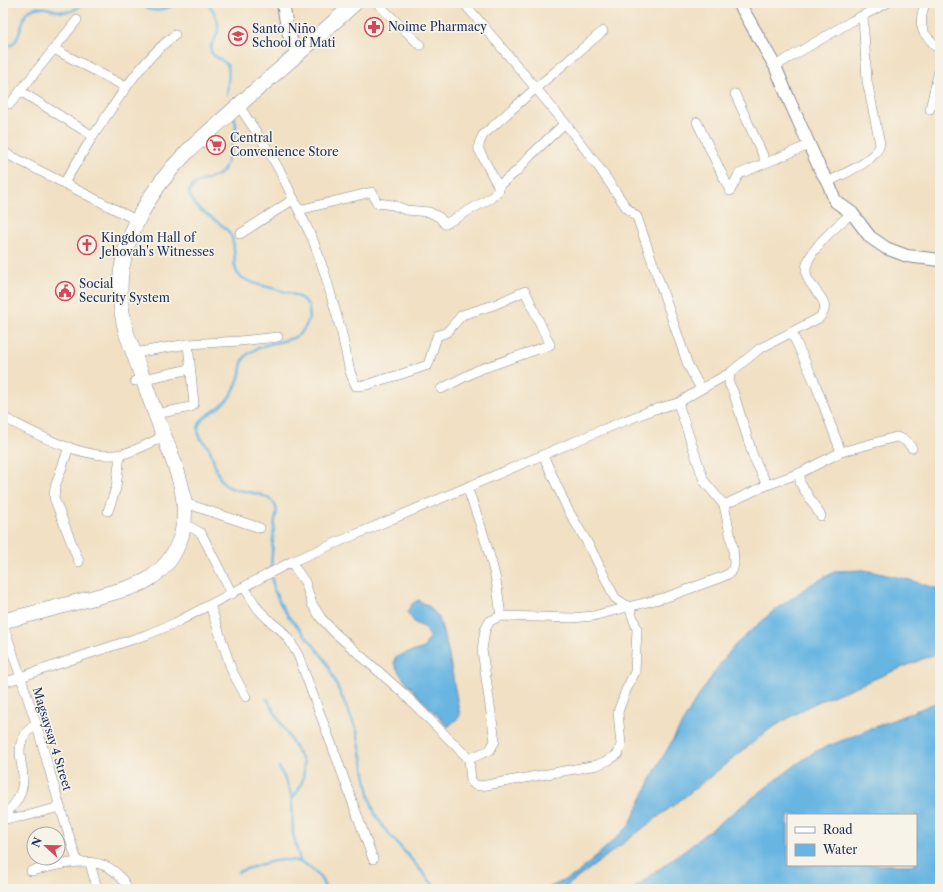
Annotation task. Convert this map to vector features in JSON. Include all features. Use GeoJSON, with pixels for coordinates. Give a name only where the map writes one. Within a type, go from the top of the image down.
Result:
{"type":"FeatureCollection","features":[{"type":"Feature","properties":{"kind":"main road"},"geometry":{"type":"LineString","coordinates":[[3,611],[124,580],[143,572],[155,564],[163,556],[173,536],[178,512],[175,493],[160,438],[156,414],[139,380],[115,325],[116,297],[114,262],[117,248],[134,219],[172,168],[195,144],[239,106],[340,3]]}},
{"type":"Feature","properties":{"kind":"main road"},"geometry":{"type":"LineString","coordinates":[[134,219],[147,186],[173,154],[212,116],[355,3]]}},
{"type":"Feature","properties":{"kind":"main road"},"geometry":{"type":"LineString","coordinates":[[3,621],[127,588],[148,580],[160,571],[169,561],[176,549],[185,524],[185,503],[183,491],[160,438],[139,380],[134,353],[116,297]]}},
{"type":"Feature","properties":{"kind":"street"},"geometry":{"type":"LineString","coordinates":[[283,3],[290,38],[296,49]]}},
{"type":"Feature","properties":{"kind":"street"},"geometry":{"type":"LineString","coordinates":[[377,3],[420,45]]}},
{"type":"Feature","properties":{"kind":"street"},"geometry":{"type":"LineString","coordinates":[[464,3],[565,123],[598,166],[626,207],[637,217],[688,365],[701,389]]}},
{"type":"Feature","properties":{"kind":"street"},"geometry":{"type":"LineString","coordinates":[[739,3],[775,66],[809,145],[828,182],[835,201],[852,213],[870,237],[886,248],[908,256],[940,260]]}},
{"type":"Feature","properties":{"kind":"street"},"geometry":{"type":"LineString","coordinates":[[775,66],[887,3]]}},
{"type":"Feature","properties":{"kind":"street"},"geometry":{"type":"LineString","coordinates":[[925,3],[921,16],[922,29],[940,51]]}},
{"type":"Feature","properties":{"kind":"street"},"geometry":{"type":"LineString","coordinates":[[828,182],[871,158],[879,148],[880,144],[867,81],[863,16]]}},
{"type":"Feature","properties":{"kind":"street"},"geometry":{"type":"LineString","coordinates":[[10,104],[77,20]]}},
{"type":"Feature","properties":{"kind":"street"},"geometry":{"type":"LineString","coordinates":[[299,210],[372,192],[377,203],[393,205],[406,210],[429,212],[439,217],[445,224],[491,198],[499,190],[479,150],[478,145],[483,135],[603,31]]}},
{"type":"Feature","properties":{"kind":"street"},"geometry":{"type":"LineString","coordinates":[[64,183],[126,87],[150,56],[175,34]]}},
{"type":"Feature","properties":{"kind":"street"},"geometry":{"type":"LineString","coordinates":[[54,49],[126,87]]}},
{"type":"Feature","properties":{"kind":"street"},"geometry":{"type":"LineString","coordinates":[[930,109],[940,66]]}},
{"type":"Feature","properties":{"kind":"street"},"geometry":{"type":"LineString","coordinates":[[20,91],[93,136]]}},
{"type":"Feature","properties":{"kind":"street"},"geometry":{"type":"LineString","coordinates":[[735,94],[766,162]]}},
{"type":"Feature","properties":{"kind":"street"},"geometry":{"type":"LineString","coordinates":[[239,106],[265,145],[281,173],[313,240],[325,274],[342,334],[350,372],[356,386],[367,385],[428,365],[437,336],[446,332],[462,315],[494,305],[526,291],[550,345],[478,370],[441,389]]}},
{"type":"Feature","properties":{"kind":"street"},"geometry":{"type":"LineString","coordinates":[[697,122],[730,191],[739,174],[809,145]]}},
{"type":"Feature","properties":{"kind":"street"},"geometry":{"type":"LineString","coordinates":[[498,186],[517,171],[530,156],[565,123]]}},
{"type":"Feature","properties":{"kind":"street"},"geometry":{"type":"LineString","coordinates":[[3,152],[134,219]]}},
{"type":"Feature","properties":{"kind":"street"},"geometry":{"type":"LineString","coordinates":[[240,234],[294,199]]}},
{"type":"Feature","properties":{"kind":"street"},"geometry":{"type":"LineString","coordinates":[[3,683],[146,635],[175,623],[291,562],[620,423],[652,410],[678,403],[730,373],[759,349],[819,318],[825,309],[825,303],[807,277],[806,268],[810,258],[827,234],[852,213]]}},
{"type":"Feature","properties":{"kind":"street"},"geometry":{"type":"LineString","coordinates":[[792,333],[815,383],[841,452]]}},
{"type":"Feature","properties":{"kind":"street"},"geometry":{"type":"LineString","coordinates":[[134,353],[188,344],[278,337]]}},
{"type":"Feature","properties":{"kind":"street"},"geometry":{"type":"LineString","coordinates":[[156,414],[193,406],[194,400],[188,344]]}},
{"type":"Feature","properties":{"kind":"street"},"geometry":{"type":"LineString","coordinates":[[139,380],[190,369]]}},
{"type":"Feature","properties":{"kind":"street"},"geometry":{"type":"LineString","coordinates":[[730,373],[729,384],[733,391],[753,456],[767,486]]}},
{"type":"Feature","properties":{"kind":"street"},"geometry":{"type":"LineString","coordinates":[[468,759],[490,750],[494,741],[482,650],[486,630],[490,621],[501,616],[572,618],[593,616],[667,597],[722,577],[730,573],[733,569],[733,548],[724,505],[704,481],[678,403]]}},
{"type":"Feature","properties":{"kind":"street"},"geometry":{"type":"LineString","coordinates":[[3,417],[33,433],[69,447],[93,454],[107,456],[120,455],[135,451],[160,438]]}},
{"type":"Feature","properties":{"kind":"street"},"geometry":{"type":"LineString","coordinates":[[724,505],[800,473],[841,452],[896,437],[901,437],[907,441],[912,448]]}},
{"type":"Feature","properties":{"kind":"street"},"geometry":{"type":"LineString","coordinates":[[69,447],[54,487],[54,498],[79,562]]}},
{"type":"Feature","properties":{"kind":"street"},"geometry":{"type":"LineString","coordinates":[[108,511],[116,488],[120,455]]}},
{"type":"Feature","properties":{"kind":"street"},"geometry":{"type":"LineString","coordinates":[[291,562],[305,582],[312,604],[321,618],[334,632],[403,692],[468,759],[471,781],[475,785],[481,786],[597,765],[609,760],[618,754],[621,745],[618,712],[626,690],[635,672],[637,629],[628,607],[615,598],[591,549],[568,510],[543,455]]}},
{"type":"Feature","properties":{"kind":"street"},"geometry":{"type":"LineString","coordinates":[[800,473],[800,483],[821,516]]}},
{"type":"Feature","properties":{"kind":"street"},"geometry":{"type":"LineString","coordinates":[[467,488],[482,528],[489,553],[495,577],[501,616]]}},
{"type":"Feature","properties":{"kind":"street"},"geometry":{"type":"LineString","coordinates":[[185,503],[260,528]]}},
{"type":"Feature","properties":{"kind":"street"},"geometry":{"type":"LineString","coordinates":[[185,524],[200,532],[232,594]]}},
{"type":"Feature","properties":{"kind":"street"},"geometry":{"type":"LineString","coordinates":[[244,587],[258,609],[270,622],[281,630],[290,641],[298,655],[373,859]]}},
{"type":"Feature","properties":{"kind":"street"},"geometry":{"type":"LineString","coordinates":[[210,605],[232,670],[246,698]]}},
{"type":"Feature","properties":{"kind":"street","name":"Magsaysay 4 Street"},"geometry":{"type":"LineString","coordinates":[[3,624],[36,723],[77,861]]}},
{"type":"Feature","properties":{"kind":"street"},"geometry":{"type":"LineString","coordinates":[[3,817],[14,806],[22,791],[23,783],[20,747],[27,732],[36,723]]}},
{"type":"Feature","properties":{"kind":"street"},"geometry":{"type":"LineString","coordinates":[[3,817],[26,816],[60,806]]}},
{"type":"Feature","properties":{"kind":"street"},"geometry":{"type":"LineString","coordinates":[[31,871],[77,861],[103,865],[117,872],[128,889]]}},
{"type":"Feature","properties":{"kind":"street"},"geometry":{"type":"LineString","coordinates":[[90,863],[97,889]]}},
{"type":"Feature","properties":{"kind":"water"},"geometry":{"type":"Polygon","coordinates":[[[864,570],[910,580],[934,588],[940,587],[940,652],[813,704],[770,729],[687,795],[563,889],[546,889],[577,874],[629,826],[656,769],[694,703],[734,646],[770,614],[810,585],[836,571],[864,570]]]}},
{"type":"Feature","properties":{"kind":"water"},"geometry":{"type":"Polygon","coordinates":[[[418,600],[429,606],[439,618],[448,650],[460,716],[448,727],[405,681],[394,664],[395,658],[398,656],[424,648],[429,637],[426,628],[415,623],[407,612],[412,604],[418,600]]]}},
{"type":"Feature","properties":{"kind":"water"},"geometry":{"type":"Polygon","coordinates":[[[940,701],[940,889],[633,889],[816,751],[940,701]]]}},
{"type":"Feature","properties":{"kind":"waterway"},"geometry":{"type":"LineString","coordinates":[[3,45],[12,45],[17,39],[26,13],[32,9],[41,7],[65,12],[77,9],[83,3]]}},
{"type":"Feature","properties":{"kind":"waterway"},"geometry":{"type":"LineString","coordinates":[[140,3],[144,7],[154,10],[164,9],[179,3]]}},
{"type":"Feature","properties":{"kind":"waterway"},"geometry":{"type":"LineString","coordinates":[[207,3],[214,12],[218,27],[217,34],[211,46],[211,51],[214,56],[227,64],[229,70],[227,95]]}},
{"type":"Feature","properties":{"kind":"waterway"},"geometry":{"type":"LineString","coordinates":[[234,117],[236,123],[235,136],[224,169],[218,175],[200,182],[190,188],[192,200],[200,210],[222,225],[230,234],[234,245],[235,266],[238,274],[244,279],[253,283],[295,295],[303,299],[308,305],[310,313],[308,321],[300,334],[289,340],[263,346],[254,350],[244,358],[235,389],[226,402],[202,420],[198,427],[198,431],[201,439],[210,450],[223,483],[228,487],[266,497],[272,501],[276,507],[277,512],[271,568]]}},
{"type":"Feature","properties":{"kind":"waterway"},"geometry":{"type":"LineString","coordinates":[[272,578],[274,590],[288,616],[326,661],[357,731],[370,799],[375,814],[384,828],[437,889]]}},
{"type":"Feature","properties":{"kind":"waterway"},"geometry":{"type":"LineString","coordinates":[[267,699],[303,761],[304,772],[302,781],[292,799]]}},
{"type":"Feature","properties":{"kind":"waterway"},"geometry":{"type":"LineString","coordinates":[[279,767],[289,788],[292,799],[293,833],[300,861]]}},
{"type":"Feature","properties":{"kind":"waterway"},"geometry":{"type":"LineString","coordinates":[[238,872],[268,862],[289,860],[308,866],[322,880],[325,889]]}},
{"type":"Feature","properties":{"kind":"place","name":"Noime Pharmacy"},"geometry":{"type":"Point","coordinates":[374,27]}},
{"type":"Feature","properties":{"kind":"place","name":"Santo Niño School of Mati"},"geometry":{"type":"Point","coordinates":[238,36]}},
{"type":"Feature","properties":{"kind":"place","name":"Central Convenience Store"},"geometry":{"type":"Point","coordinates":[216,145]}},
{"type":"Feature","properties":{"kind":"place","name":"Kingdom Hall of Jehovah's Witnesses"},"geometry":{"type":"Point","coordinates":[87,245]}},
{"type":"Feature","properties":{"kind":"place","name":"Social Security System"},"geometry":{"type":"Point","coordinates":[65,291]}}]}
